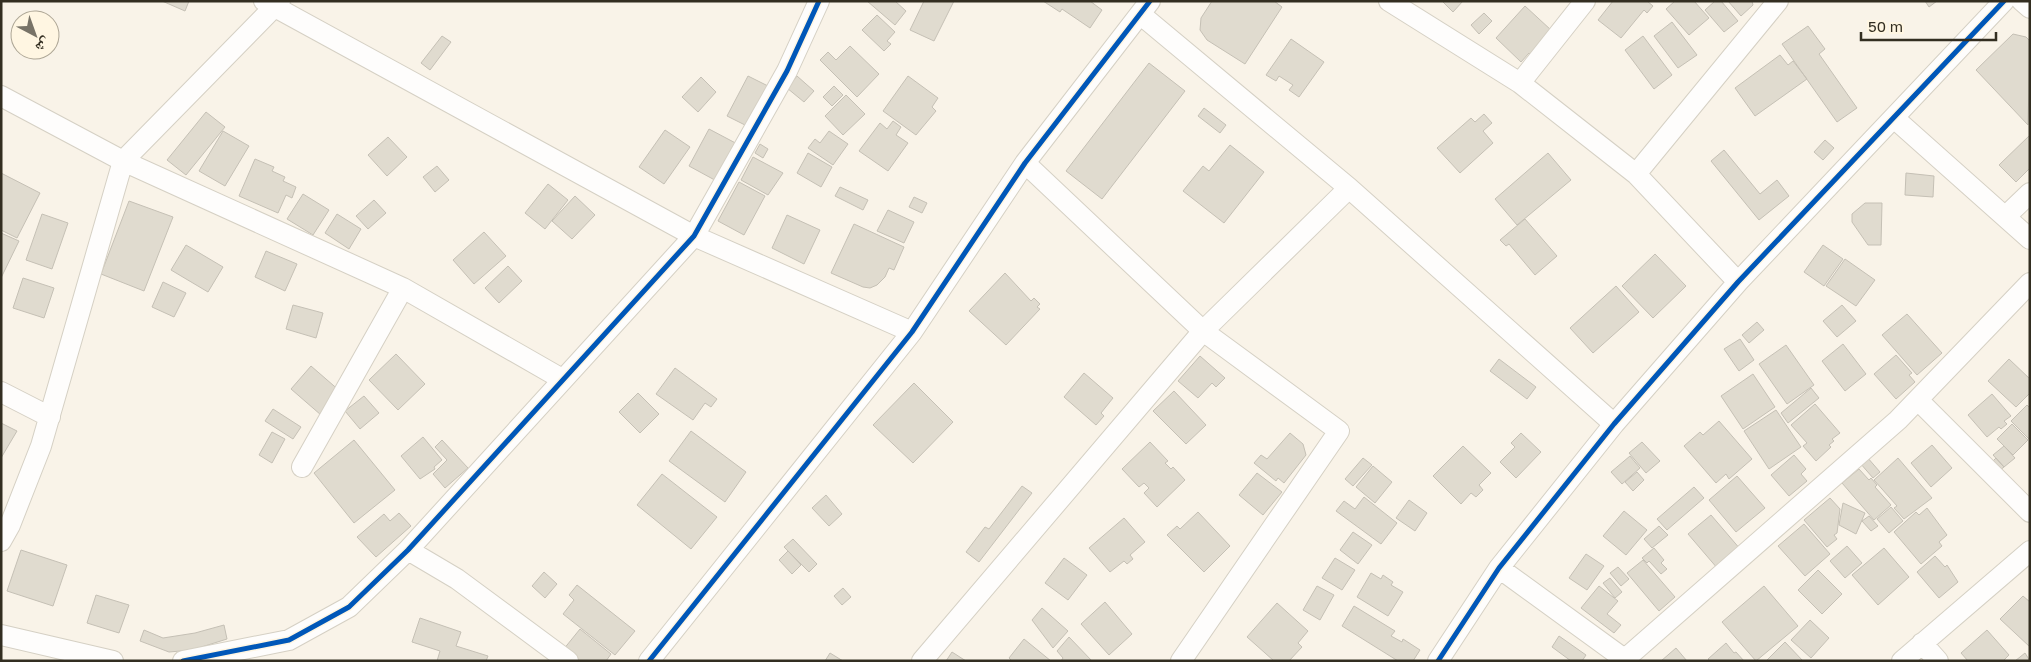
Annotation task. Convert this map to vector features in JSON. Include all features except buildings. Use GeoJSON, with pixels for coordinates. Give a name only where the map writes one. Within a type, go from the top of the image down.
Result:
{"type":"FeatureCollection","features":[{"type":"Feature","properties":{"kind":"street"},"geometry":{"type":"LineString","coordinates":[[183,661],[289,640],[349,607],[408,550],[694,236],[787,71],[819,1]]}},
{"type":"Feature","properties":{"kind":"street"},"geometry":{"type":"LineString","coordinates":[[1520,84],[1585,1]]}},
{"type":"Feature","properties":{"kind":"street"},"geometry":{"type":"LineString","coordinates":[[1636,174],[1778,1]]}},
{"type":"Feature","properties":{"kind":"street"},"geometry":{"type":"LineString","coordinates":[[1438,661],[1499,568],[1614,424],[1738,282],[2004,1]]}},
{"type":"Feature","properties":{"kind":"street"},"geometry":{"type":"LineString","coordinates":[[2022,1],[2030,8]]}},
{"type":"Feature","properties":{"kind":"street"},"geometry":{"type":"LineString","coordinates":[[1393,2],[1520,84],[1636,174],[1738,282]]}},
{"type":"Feature","properties":{"kind":"street"},"geometry":{"type":"LineString","coordinates":[[1,541],[10,524],[42,446],[123,161],[273,3],[694,236],[912,332]]}},
{"type":"Feature","properties":{"kind":"street"},"geometry":{"type":"LineString","coordinates":[[649,661],[912,332],[1025,163],[1145,8],[1614,424]]}},
{"type":"Feature","properties":{"kind":"street"},"geometry":{"type":"LineString","coordinates":[[1,96],[123,161],[403,288],[562,379]]}},
{"type":"Feature","properties":{"kind":"street"},"geometry":{"type":"LineString","coordinates":[[1894,118],[2030,239]]}},
{"type":"Feature","properties":{"kind":"street"},"geometry":{"type":"LineString","coordinates":[[1025,163],[1203,331],[1339,431],[1180,661]]}},
{"type":"Feature","properties":{"kind":"street"},"geometry":{"type":"LineString","coordinates":[[922,661],[1203,331],[1350,188]]}},
{"type":"Feature","properties":{"kind":"street"},"geometry":{"type":"LineString","coordinates":[[2006,216],[2030,193]]}},
{"type":"Feature","properties":{"kind":"street"},"geometry":{"type":"LineString","coordinates":[[1499,568],[1626,660],[1918,400],[2030,283]]}},
{"type":"Feature","properties":{"kind":"street"},"geometry":{"type":"LineString","coordinates":[[302,467],[403,288]]}},
{"type":"Feature","properties":{"kind":"street"},"geometry":{"type":"LineString","coordinates":[[1,392],[50,417]]}},
{"type":"Feature","properties":{"kind":"street"},"geometry":{"type":"LineString","coordinates":[[1918,400],[2030,512]]}},
{"type":"Feature","properties":{"kind":"street"},"geometry":{"type":"LineString","coordinates":[[408,550],[457,580],[568,661]]}},
{"type":"Feature","properties":{"kind":"street"},"geometry":{"type":"LineString","coordinates":[[1902,661],[2030,551]]}},
{"type":"Feature","properties":{"kind":"street"},"geometry":{"type":"LineString","coordinates":[[1,635],[113,661]]}},
{"type":"Feature","properties":{"kind":"street"},"geometry":{"type":"LineString","coordinates":[[1922,643],[1938,661]]}},
{"type":"Feature","properties":{"kind":"cycle path"},"geometry":{"type":"LineString","coordinates":[[183,661],[289,640],[349,607],[408,550],[694,236],[787,71],[819,1]]}},
{"type":"Feature","properties":{"kind":"cycle path"},"geometry":{"type":"LineString","coordinates":[[649,661],[912,332],[1025,163],[1150,1]]}},
{"type":"Feature","properties":{"kind":"cycle path"},"geometry":{"type":"LineString","coordinates":[[1438,661],[1499,568],[1614,424],[1738,282],[2004,1]]}}]}
